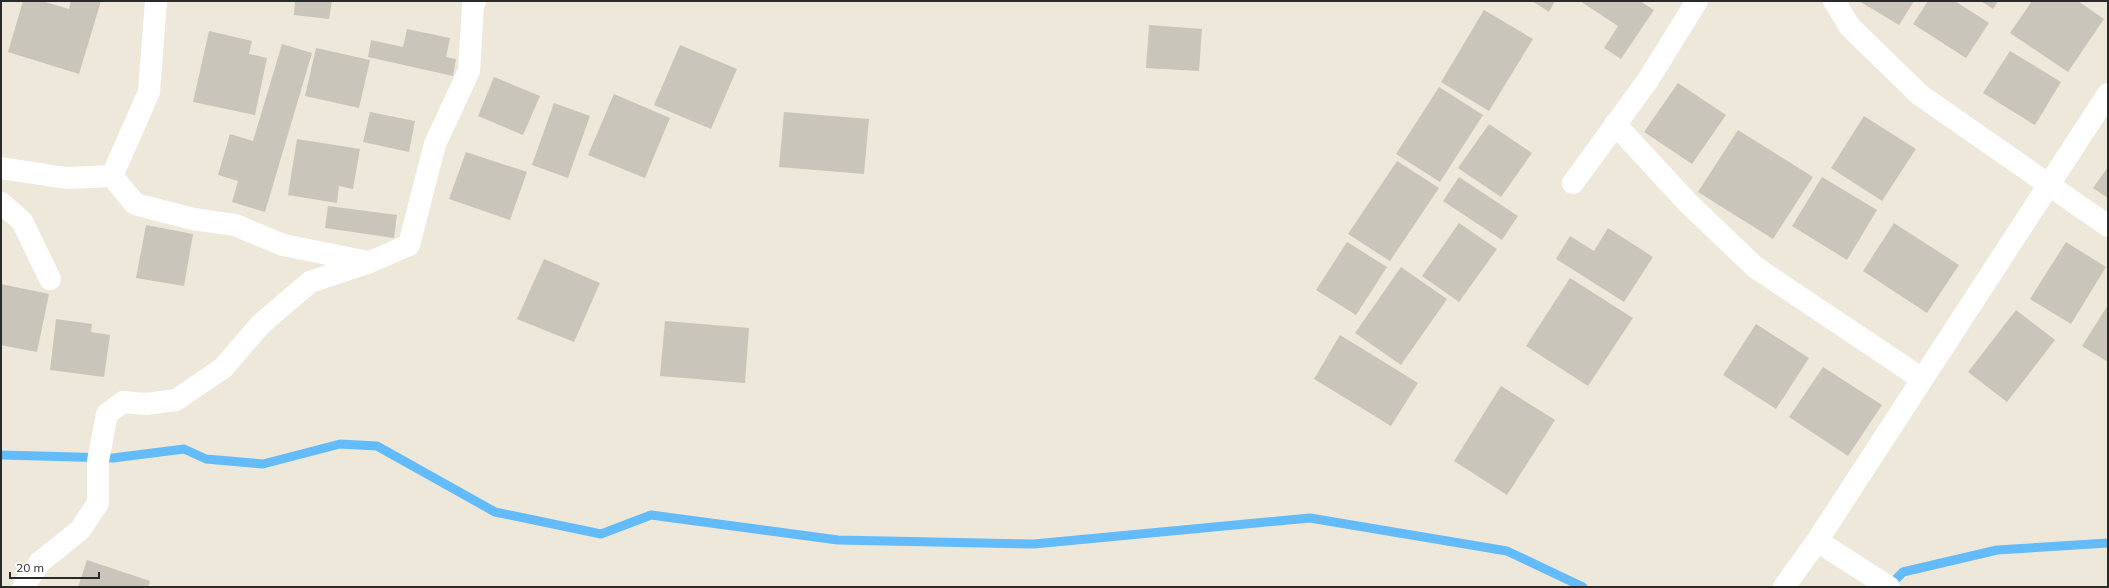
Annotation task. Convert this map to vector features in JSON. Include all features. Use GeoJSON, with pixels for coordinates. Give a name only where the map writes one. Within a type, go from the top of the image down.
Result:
{"type":"FeatureCollection","features":[{"type":"Feature","properties":{"kind":"street"},"geometry":{"type":"LineString","coordinates":[[112,176],[149,92],[156,1]]}},
{"type":"Feature","properties":{"kind":"street"},"geometry":{"type":"LineString","coordinates":[[23,587],[40,562],[80,530],[98,503],[98,461],[107,414],[123,402],[146,404],[176,400],[223,368],[261,324],[310,282],[370,262],[409,244],[435,144],[469,71],[473,6],[475,1]]}},
{"type":"Feature","properties":{"kind":"street"},"geometry":{"type":"LineString","coordinates":[[1573,182],[1648,80],[1697,1]]}},
{"type":"Feature","properties":{"kind":"street"},"geometry":{"type":"LineString","coordinates":[[1834,1],[1850,27],[1920,95],[2048,186],[2108,226]]}},
{"type":"Feature","properties":{"kind":"street"},"geometry":{"type":"LineString","coordinates":[[1784,587],[1817,541],[2108,94]]}},
{"type":"Feature","properties":{"kind":"street"},"geometry":{"type":"LineString","coordinates":[[1615,124],[1688,203],[1755,267],[1922,379]]}},
{"type":"Feature","properties":{"kind":"street"},"geometry":{"type":"LineString","coordinates":[[1,168],[66,178],[112,176]]}},
{"type":"Feature","properties":{"kind":"street"},"geometry":{"type":"LineString","coordinates":[[112,176],[136,204],[193,219],[235,225],[283,245],[370,262]]}},
{"type":"Feature","properties":{"kind":"street"},"geometry":{"type":"LineString","coordinates":[[1,203],[22,221],[50,279]]}},
{"type":"Feature","properties":{"kind":"street"},"geometry":{"type":"LineString","coordinates":[[1817,541],[1885,584]]}},
{"type":"Feature","properties":{"kind":"building"},"geometry":{"type":"Polygon","coordinates":[[[23,1],[42,1],[69,9],[71,1],[101,1],[79,74],[8,52],[23,1]]]}},
{"type":"Feature","properties":{"kind":"building"},"geometry":{"type":"Polygon","coordinates":[[[295,1],[332,1],[329,19],[294,15],[295,1]]]}},
{"type":"Feature","properties":{"kind":"building"},"geometry":{"type":"Polygon","coordinates":[[[1532,1],[1555,1],[1549,12],[1532,1]]]}},
{"type":"Feature","properties":{"kind":"building"},"geometry":{"type":"Polygon","coordinates":[[[1580,1],[1640,1],[1654,10],[1621,59],[1604,48],[1618,26],[1580,1]]]}},
{"type":"Feature","properties":{"kind":"building"},"geometry":{"type":"Polygon","coordinates":[[[1859,1],[1914,1],[1899,25],[1859,1]]]}},
{"type":"Feature","properties":{"kind":"building"},"geometry":{"type":"Polygon","coordinates":[[[1928,1],[1955,1],[1989,23],[1966,58],[1913,24],[1928,1]]]}},
{"type":"Feature","properties":{"kind":"building"},"geometry":{"type":"Polygon","coordinates":[[[1981,1],[1998,1],[1993,9],[1981,1]]]}},
{"type":"Feature","properties":{"kind":"building"},"geometry":{"type":"Polygon","coordinates":[[[2032,1],[2078,1],[2104,19],[2068,72],[2010,33],[2032,1]]]}},
{"type":"Feature","properties":{"kind":"building"},"geometry":{"type":"Polygon","coordinates":[[[1484,10],[1533,39],[1489,111],[1441,82],[1484,10]]]}},
{"type":"Feature","properties":{"kind":"building"},"geometry":{"type":"Polygon","coordinates":[[[1149,25],[1202,29],[1199,71],[1146,68],[1149,25]]]}},
{"type":"Feature","properties":{"kind":"building"},"geometry":{"type":"Polygon","coordinates":[[[407,29],[450,38],[446,57],[456,59],[453,76],[368,57],[371,40],[403,47],[407,29]]]}},
{"type":"Feature","properties":{"kind":"building"},"geometry":{"type":"Polygon","coordinates":[[[209,31],[252,41],[249,54],[267,58],[255,115],[193,102],[209,31]]]}},
{"type":"Feature","properties":{"kind":"building"},"geometry":{"type":"Polygon","coordinates":[[[282,44],[312,53],[265,212],[232,202],[238,181],[218,175],[230,134],[253,141],[282,44]]]}},
{"type":"Feature","properties":{"kind":"building"},"geometry":{"type":"Polygon","coordinates":[[[680,45],[737,69],[711,129],[654,105],[680,45]]]}},
{"type":"Feature","properties":{"kind":"building"},"geometry":{"type":"Polygon","coordinates":[[[316,48],[370,60],[359,108],[305,96],[316,48]]]}},
{"type":"Feature","properties":{"kind":"building"},"geometry":{"type":"Polygon","coordinates":[[[2010,51],[2061,82],[2035,125],[1983,93],[2010,51]]]}},
{"type":"Feature","properties":{"kind":"building"},"geometry":{"type":"Polygon","coordinates":[[[494,77],[540,96],[523,135],[478,116],[494,77]]]}},
{"type":"Feature","properties":{"kind":"building"},"geometry":{"type":"Polygon","coordinates":[[[1678,83],[1726,115],[1692,164],[1644,132],[1678,83]]]}},
{"type":"Feature","properties":{"kind":"building"},"geometry":{"type":"Polygon","coordinates":[[[1439,87],[1483,115],[1440,182],[1396,154],[1439,87]]]}},
{"type":"Feature","properties":{"kind":"building"},"geometry":{"type":"Polygon","coordinates":[[[614,94],[670,118],[645,178],[588,155],[614,94]]]}},
{"type":"Feature","properties":{"kind":"building"},"geometry":{"type":"Polygon","coordinates":[[[554,103],[590,116],[568,178],[532,165],[554,103]]]}},
{"type":"Feature","properties":{"kind":"building"},"geometry":{"type":"Polygon","coordinates":[[[370,112],[415,121],[409,152],[363,142],[370,112]]]}},
{"type":"Feature","properties":{"kind":"building"},"geometry":{"type":"Polygon","coordinates":[[[784,112],[869,119],[864,174],[779,167],[784,112]]]}},
{"type":"Feature","properties":{"kind":"building"},"geometry":{"type":"Polygon","coordinates":[[[1864,116],[1916,149],[1882,201],[1831,168],[1864,116]]]}},
{"type":"Feature","properties":{"kind":"building"},"geometry":{"type":"Polygon","coordinates":[[[1489,124],[1532,153],[1501,197],[1458,168],[1489,124]]]}},
{"type":"Feature","properties":{"kind":"building"},"geometry":{"type":"Polygon","coordinates":[[[1738,130],[1813,177],[1773,239],[1698,192],[1738,130]]]}},
{"type":"Feature","properties":{"kind":"building"},"geometry":{"type":"Polygon","coordinates":[[[297,139],[360,149],[353,189],[339,186],[337,203],[288,195],[297,139]]]}},
{"type":"Feature","properties":{"kind":"building"},"geometry":{"type":"Polygon","coordinates":[[[466,152],[527,172],[510,220],[449,199],[466,152]]]}},
{"type":"Feature","properties":{"kind":"building"},"geometry":{"type":"Polygon","coordinates":[[[1397,161],[1439,188],[1390,261],[1348,234],[1397,161]]]}},
{"type":"Feature","properties":{"kind":"building"},"geometry":{"type":"Polygon","coordinates":[[[2108,167],[2108,198],[2093,188],[2108,167]]]}},
{"type":"Feature","properties":{"kind":"building"},"geometry":{"type":"Polygon","coordinates":[[[1459,177],[1518,216],[1502,240],[1443,201],[1459,177]]]}},
{"type":"Feature","properties":{"kind":"building"},"geometry":{"type":"Polygon","coordinates":[[[1822,177],[1877,210],[1847,260],[1792,226],[1822,177]]]}},
{"type":"Feature","properties":{"kind":"building"},"geometry":{"type":"Polygon","coordinates":[[[328,206],[397,215],[394,238],[325,228],[328,206]]]}},
{"type":"Feature","properties":{"kind":"building"},"geometry":{"type":"Polygon","coordinates":[[[1459,223],[1497,249],[1459,302],[1422,276],[1459,223]]]}},
{"type":"Feature","properties":{"kind":"building"},"geometry":{"type":"Polygon","coordinates":[[[1894,223],[1959,265],[1927,313],[1863,271],[1894,223]]]}},
{"type":"Feature","properties":{"kind":"building"},"geometry":{"type":"Polygon","coordinates":[[[146,225],[193,234],[184,286],[136,278],[146,225]]]}},
{"type":"Feature","properties":{"kind":"building"},"geometry":{"type":"Polygon","coordinates":[[[1608,228],[1653,257],[1624,302],[1556,259],[1570,236],[1594,251],[1608,228]]]}},
{"type":"Feature","properties":{"kind":"building"},"geometry":{"type":"Polygon","coordinates":[[[1347,242],[1387,267],[1356,315],[1316,290],[1347,242]]]}},
{"type":"Feature","properties":{"kind":"building"},"geometry":{"type":"Polygon","coordinates":[[[2066,242],[2106,267],[2071,324],[2030,299],[2066,242]]]}},
{"type":"Feature","properties":{"kind":"building"},"geometry":{"type":"Polygon","coordinates":[[[544,259],[600,283],[574,342],[517,319],[544,259]]]}},
{"type":"Feature","properties":{"kind":"building"},"geometry":{"type":"Polygon","coordinates":[[[1401,267],[1447,299],[1401,365],[1355,333],[1401,267]]]}},
{"type":"Feature","properties":{"kind":"building"},"geometry":{"type":"Polygon","coordinates":[[[1570,278],[1633,318],[1588,386],[1526,346],[1570,278]]]}},
{"type":"Feature","properties":{"kind":"building"},"geometry":{"type":"Polygon","coordinates":[[[1,284],[49,294],[37,352],[1,345],[1,284]]]}},
{"type":"Feature","properties":{"kind":"building"},"geometry":{"type":"Polygon","coordinates":[[[2108,305],[2108,362],[2082,346],[2108,305]]]}},
{"type":"Feature","properties":{"kind":"building"},"geometry":{"type":"Polygon","coordinates":[[[2016,310],[2055,340],[2007,402],[1968,372],[2016,310]]]}},
{"type":"Feature","properties":{"kind":"building"},"geometry":{"type":"Polygon","coordinates":[[[56,319],[92,324],[91,332],[110,335],[104,377],[50,370],[56,319]]]}},
{"type":"Feature","properties":{"kind":"building"},"geometry":{"type":"Polygon","coordinates":[[[665,321],[749,328],[745,383],[660,376],[665,321]]]}},
{"type":"Feature","properties":{"kind":"building"},"geometry":{"type":"Polygon","coordinates":[[[1756,324],[1809,358],[1776,409],[1723,375],[1756,324]]]}},
{"type":"Feature","properties":{"kind":"building"},"geometry":{"type":"Polygon","coordinates":[[[1340,335],[1418,383],[1391,426],[1314,379],[1340,335]]]}},
{"type":"Feature","properties":{"kind":"building"},"geometry":{"type":"Polygon","coordinates":[[[1823,367],[1882,405],[1848,456],[1789,417],[1823,367]]]}},
{"type":"Feature","properties":{"kind":"building"},"geometry":{"type":"Polygon","coordinates":[[[1501,386],[1555,420],[1507,495],[1454,461],[1501,386]]]}},
{"type":"Feature","properties":{"kind":"building"},"geometry":{"type":"Polygon","coordinates":[[[87,560],[150,581],[148,587],[78,587],[87,560]]]}},
{"type":"Feature","properties":{"kind":"waterway"},"geometry":{"type":"LineString","coordinates":[[1,455],[113,458],[184,449],[206,459],[263,464],[340,444],[377,446],[495,512],[601,534],[651,515],[838,540],[1034,544],[1310,518],[1507,551],[1583,587]]}},
{"type":"Feature","properties":{"kind":"waterway"},"geometry":{"type":"LineString","coordinates":[[1888,587],[1903,572],[1997,550],[2108,543]]}}]}
